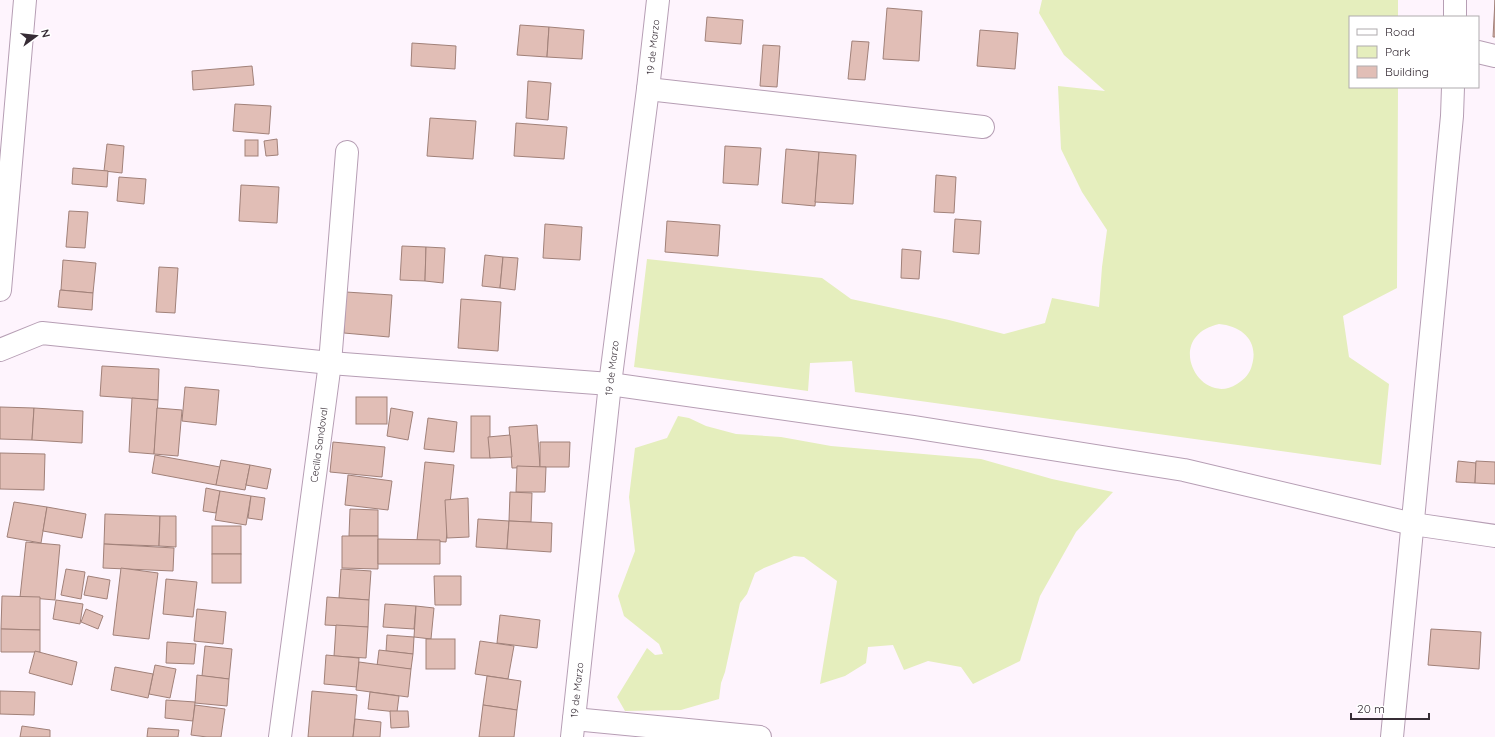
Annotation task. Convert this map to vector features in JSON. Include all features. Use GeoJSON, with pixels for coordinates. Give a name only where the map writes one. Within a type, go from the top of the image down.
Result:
{"type":"FeatureCollection","features":[{"type":"Feature","properties":{"kind":"street"},"geometry":{"type":"LineString","coordinates":[[0,290],[25,0]]}},
{"type":"Feature","properties":{"kind":"street","name":"19 de Marzo"},"geometry":{"type":"LineString","coordinates":[[573,728],[610,384],[658,0]]}},
{"type":"Feature","properties":{"kind":"street"},"geometry":{"type":"LineString","coordinates":[[1455,0],[1455,16]]}},
{"type":"Feature","properties":{"kind":"street"},"geometry":{"type":"LineString","coordinates":[[1479,52],[1495,56]]}},
{"type":"Feature","properties":{"kind":"street"},"geometry":{"type":"LineString","coordinates":[[1392,737],[1452,116],[1453,88]]}},
{"type":"Feature","properties":{"kind":"street"},"geometry":{"type":"LineString","coordinates":[[648,89],[983,127]]}},
{"type":"Feature","properties":{"kind":"street","name":"Cecilia Sandoval"},"geometry":{"type":"LineString","coordinates":[[280,737],[330,363],[347,152]]}},
{"type":"Feature","properties":{"kind":"street"},"geometry":{"type":"LineString","coordinates":[[0,350],[42,333],[330,363],[610,384],[913,427],[1184,470],[1413,524],[1495,536]]}},
{"type":"Feature","properties":{"kind":"street"},"geometry":{"type":"LineString","coordinates":[[573,728],[760,737]]}},
{"type":"Feature","properties":{"kind":"green space"},"geometry":{"type":"Polygon","coordinates":[[[1042,0],[1398,0],[1398,16],[1349,16],[1349,88],[1398,88],[1397,288],[1343,316],[1349,357],[1389,384],[1381,465],[855,392],[852,361],[810,363],[808,391],[634,367],[647,259],[822,278],[851,299],[949,320],[1004,334],[1045,323],[1052,298],[1099,307],[1107,230],[1082,192],[1061,149],[1058,86],[1105,91],[1064,55],[1039,13],[1042,0]],[[1219,324],[1202,331],[1193,342],[1190,355],[1193,368],[1200,379],[1211,387],[1223,389],[1237,384],[1245,378],[1251,368],[1254,356],[1251,342],[1247,336],[1235,328],[1219,324]]]}},
{"type":"Feature","properties":{"kind":"green space"},"geometry":{"type":"Polygon","coordinates":[[[678,416],[689,418],[706,426],[736,434],[781,437],[831,446],[981,459],[1052,479],[1113,492],[1076,532],[1040,596],[1020,661],[973,684],[961,667],[928,661],[904,670],[893,645],[868,647],[866,663],[845,676],[820,684],[837,581],[804,557],[794,556],[755,573],[747,594],[740,603],[725,672],[721,683],[719,699],[681,710],[625,711],[617,697],[647,648],[655,655],[663,654],[659,644],[624,616],[618,596],[635,551],[629,497],[635,448],[667,438],[678,416]]]}},
{"type":"Feature","properties":{"kind":"building"},"geometry":{"type":"Polygon","coordinates":[[[1495,0],[1495,37],[1493,37],[1495,0]]]}},
{"type":"Feature","properties":{"kind":"building"},"geometry":{"type":"Polygon","coordinates":[[[887,8],[922,11],[919,61],[883,59],[887,8]]]}},
{"type":"Feature","properties":{"kind":"building"},"geometry":{"type":"Polygon","coordinates":[[[707,17],[743,20],[741,44],[705,41],[707,17]]]}},
{"type":"Feature","properties":{"kind":"building"},"geometry":{"type":"Polygon","coordinates":[[[520,25],[549,27],[547,57],[517,55],[520,25]]]}},
{"type":"Feature","properties":{"kind":"building"},"geometry":{"type":"Polygon","coordinates":[[[549,27],[584,30],[582,59],[547,57],[549,27]]]}},
{"type":"Feature","properties":{"kind":"building"},"geometry":{"type":"Polygon","coordinates":[[[980,30],[1018,33],[1015,69],[977,66],[980,30]]]}},
{"type":"Feature","properties":{"kind":"building"},"geometry":{"type":"Polygon","coordinates":[[[852,41],[869,42],[865,80],[848,79],[852,41]]]}},
{"type":"Feature","properties":{"kind":"building"},"geometry":{"type":"Polygon","coordinates":[[[412,43],[456,46],[455,69],[411,66],[412,43]]]}},
{"type":"Feature","properties":{"kind":"building"},"geometry":{"type":"Polygon","coordinates":[[[763,45],[780,46],[777,87],[760,86],[763,45]]]}},
{"type":"Feature","properties":{"kind":"building"},"geometry":{"type":"Polygon","coordinates":[[[252,66],[254,85],[193,90],[192,71],[252,66]]]}},
{"type":"Feature","properties":{"kind":"building"},"geometry":{"type":"Polygon","coordinates":[[[528,81],[551,83],[548,120],[526,118],[528,81]]]}},
{"type":"Feature","properties":{"kind":"building"},"geometry":{"type":"Polygon","coordinates":[[[235,104],[271,106],[269,134],[233,131],[235,104]]]}},
{"type":"Feature","properties":{"kind":"building"},"geometry":{"type":"Polygon","coordinates":[[[430,118],[476,121],[473,159],[427,156],[430,118]]]}},
{"type":"Feature","properties":{"kind":"building"},"geometry":{"type":"Polygon","coordinates":[[[516,123],[567,127],[564,159],[514,156],[516,123]]]}},
{"type":"Feature","properties":{"kind":"building"},"geometry":{"type":"Polygon","coordinates":[[[277,139],[278,155],[266,156],[264,141],[277,139]]]}},
{"type":"Feature","properties":{"kind":"building"},"geometry":{"type":"Polygon","coordinates":[[[245,140],[258,140],[258,156],[245,156],[245,140]]]}},
{"type":"Feature","properties":{"kind":"building"},"geometry":{"type":"Polygon","coordinates":[[[107,144],[124,146],[122,173],[104,171],[107,144]]]}},
{"type":"Feature","properties":{"kind":"building"},"geometry":{"type":"Polygon","coordinates":[[[725,146],[761,148],[758,185],[723,183],[725,146]]]}},
{"type":"Feature","properties":{"kind":"building"},"geometry":{"type":"Polygon","coordinates":[[[786,149],[819,152],[815,206],[782,203],[786,149]]]}},
{"type":"Feature","properties":{"kind":"building"},"geometry":{"type":"Polygon","coordinates":[[[819,152],[856,155],[853,204],[815,202],[819,152]]]}},
{"type":"Feature","properties":{"kind":"building"},"geometry":{"type":"Polygon","coordinates":[[[73,168],[108,171],[107,187],[72,184],[73,168]]]}},
{"type":"Feature","properties":{"kind":"building"},"geometry":{"type":"Polygon","coordinates":[[[936,175],[956,177],[954,213],[934,212],[936,175]]]}},
{"type":"Feature","properties":{"kind":"building"},"geometry":{"type":"Polygon","coordinates":[[[119,177],[146,179],[144,204],[117,201],[119,177]]]}},
{"type":"Feature","properties":{"kind":"building"},"geometry":{"type":"Polygon","coordinates":[[[241,185],[279,187],[277,223],[239,221],[241,185]]]}},
{"type":"Feature","properties":{"kind":"building"},"geometry":{"type":"Polygon","coordinates":[[[69,211],[88,212],[85,248],[66,247],[69,211]]]}},
{"type":"Feature","properties":{"kind":"building"},"geometry":{"type":"Polygon","coordinates":[[[955,219],[981,221],[979,254],[953,252],[955,219]]]}},
{"type":"Feature","properties":{"kind":"building"},"geometry":{"type":"Polygon","coordinates":[[[667,221],[720,225],[718,256],[665,252],[667,221]]]}},
{"type":"Feature","properties":{"kind":"building"},"geometry":{"type":"Polygon","coordinates":[[[545,224],[582,227],[580,260],[543,258],[545,224]]]}},
{"type":"Feature","properties":{"kind":"building"},"geometry":{"type":"Polygon","coordinates":[[[402,246],[426,247],[425,281],[400,280],[402,246]]]}},
{"type":"Feature","properties":{"kind":"building"},"geometry":{"type":"Polygon","coordinates":[[[426,247],[445,248],[443,283],[425,281],[426,247]]]}},
{"type":"Feature","properties":{"kind":"building"},"geometry":{"type":"Polygon","coordinates":[[[902,249],[921,251],[919,279],[901,278],[902,249]]]}},
{"type":"Feature","properties":{"kind":"building"},"geometry":{"type":"Polygon","coordinates":[[[485,255],[503,257],[500,288],[482,286],[485,255]]]}},
{"type":"Feature","properties":{"kind":"building"},"geometry":{"type":"Polygon","coordinates":[[[503,257],[518,258],[515,290],[500,288],[503,257]]]}},
{"type":"Feature","properties":{"kind":"building"},"geometry":{"type":"Polygon","coordinates":[[[63,260],[96,263],[93,293],[61,290],[63,260]]]}},
{"type":"Feature","properties":{"kind":"building"},"geometry":{"type":"Polygon","coordinates":[[[159,267],[178,268],[175,313],[156,312],[159,267]]]}},
{"type":"Feature","properties":{"kind":"building"},"geometry":{"type":"Polygon","coordinates":[[[60,290],[93,293],[92,310],[58,307],[60,290]]]}},
{"type":"Feature","properties":{"kind":"building"},"geometry":{"type":"Polygon","coordinates":[[[346,292],[392,295],[389,337],[344,333],[346,292]]]}},
{"type":"Feature","properties":{"kind":"building"},"geometry":{"type":"Polygon","coordinates":[[[461,299],[501,302],[498,351],[458,348],[461,299]]]}},
{"type":"Feature","properties":{"kind":"building"},"geometry":{"type":"Polygon","coordinates":[[[102,366],[159,369],[158,400],[100,396],[102,366]]]}},
{"type":"Feature","properties":{"kind":"building"},"geometry":{"type":"Polygon","coordinates":[[[185,387],[219,390],[216,425],[182,421],[185,387]]]}},
{"type":"Feature","properties":{"kind":"building"},"geometry":{"type":"Polygon","coordinates":[[[356,397],[387,397],[387,424],[356,424],[356,397]]]}},
{"type":"Feature","properties":{"kind":"building"},"geometry":{"type":"Polygon","coordinates":[[[132,398],[158,400],[154,454],[129,452],[132,398]]]}},
{"type":"Feature","properties":{"kind":"building"},"geometry":{"type":"Polygon","coordinates":[[[0,407],[34,408],[32,440],[0,439],[0,407]]]}},
{"type":"Feature","properties":{"kind":"building"},"geometry":{"type":"Polygon","coordinates":[[[34,408],[83,411],[82,443],[32,440],[34,408]]]}},
{"type":"Feature","properties":{"kind":"building"},"geometry":{"type":"Polygon","coordinates":[[[157,408],[182,410],[178,456],[154,454],[157,408]]]}},
{"type":"Feature","properties":{"kind":"building"},"geometry":{"type":"Polygon","coordinates":[[[391,408],[413,412],[408,440],[387,436],[391,408]]]}},
{"type":"Feature","properties":{"kind":"building"},"geometry":{"type":"Polygon","coordinates":[[[471,416],[490,416],[490,458],[471,458],[471,416]]]}},
{"type":"Feature","properties":{"kind":"building"},"geometry":{"type":"Polygon","coordinates":[[[428,418],[457,422],[454,452],[424,449],[428,418]]]}},
{"type":"Feature","properties":{"kind":"building"},"geometry":{"type":"Polygon","coordinates":[[[537,425],[540,467],[512,468],[509,427],[537,425]]]}},
{"type":"Feature","properties":{"kind":"building"},"geometry":{"type":"Polygon","coordinates":[[[510,435],[512,457],[490,458],[488,437],[510,435]]]}},
{"type":"Feature","properties":{"kind":"building"},"geometry":{"type":"Polygon","coordinates":[[[333,442],[385,447],[382,477],[330,472],[333,442]]]}},
{"type":"Feature","properties":{"kind":"building"},"geometry":{"type":"Polygon","coordinates":[[[540,442],[570,442],[569,467],[540,467],[540,442]]]}},
{"type":"Feature","properties":{"kind":"building"},"geometry":{"type":"Polygon","coordinates":[[[0,453],[45,454],[44,490],[0,489],[0,453]]]}},
{"type":"Feature","properties":{"kind":"building"},"geometry":{"type":"Polygon","coordinates":[[[155,455],[220,467],[216,485],[152,473],[155,455]]]}},
{"type":"Feature","properties":{"kind":"building"},"geometry":{"type":"Polygon","coordinates":[[[221,460],[250,465],[245,490],[216,485],[221,460]]]}},
{"type":"Feature","properties":{"kind":"building"},"geometry":{"type":"Polygon","coordinates":[[[1458,461],[1476,463],[1475,483],[1456,482],[1458,461]]]}},
{"type":"Feature","properties":{"kind":"building"},"geometry":{"type":"Polygon","coordinates":[[[1476,461],[1495,462],[1495,484],[1475,483],[1476,461]]]}},
{"type":"Feature","properties":{"kind":"building"},"geometry":{"type":"Polygon","coordinates":[[[425,462],[454,465],[446,542],[417,540],[425,462]]]}},
{"type":"Feature","properties":{"kind":"building"},"geometry":{"type":"Polygon","coordinates":[[[250,465],[271,469],[267,489],[246,485],[250,465]]]}},
{"type":"Feature","properties":{"kind":"building"},"geometry":{"type":"Polygon","coordinates":[[[517,466],[546,467],[545,492],[516,492],[517,466]]]}},
{"type":"Feature","properties":{"kind":"building"},"geometry":{"type":"Polygon","coordinates":[[[348,475],[392,481],[388,510],[345,505],[348,475]]]}},
{"type":"Feature","properties":{"kind":"building"},"geometry":{"type":"Polygon","coordinates":[[[206,488],[220,491],[216,513],[203,511],[206,488]]]}},
{"type":"Feature","properties":{"kind":"building"},"geometry":{"type":"Polygon","coordinates":[[[220,491],[251,496],[246,525],[215,520],[220,491]]]}},
{"type":"Feature","properties":{"kind":"building"},"geometry":{"type":"Polygon","coordinates":[[[510,492],[532,493],[531,522],[509,521],[510,492]]]}},
{"type":"Feature","properties":{"kind":"building"},"geometry":{"type":"Polygon","coordinates":[[[251,496],[265,498],[262,520],[248,518],[251,496]]]}},
{"type":"Feature","properties":{"kind":"building"},"geometry":{"type":"Polygon","coordinates":[[[468,498],[469,537],[447,538],[445,500],[468,498]]]}},
{"type":"Feature","properties":{"kind":"building"},"geometry":{"type":"Polygon","coordinates":[[[14,502],[47,507],[41,543],[7,537],[14,502]]]}},
{"type":"Feature","properties":{"kind":"building"},"geometry":{"type":"Polygon","coordinates":[[[47,507],[86,514],[82,538],[43,531],[47,507]]]}},
{"type":"Feature","properties":{"kind":"building"},"geometry":{"type":"Polygon","coordinates":[[[350,509],[378,510],[378,536],[349,536],[350,509]]]}},
{"type":"Feature","properties":{"kind":"building"},"geometry":{"type":"Polygon","coordinates":[[[105,514],[160,516],[159,546],[104,544],[105,514]]]}},
{"type":"Feature","properties":{"kind":"building"},"geometry":{"type":"Polygon","coordinates":[[[160,516],[176,516],[176,547],[159,546],[160,516]]]}},
{"type":"Feature","properties":{"kind":"building"},"geometry":{"type":"Polygon","coordinates":[[[478,519],[509,521],[507,549],[476,547],[478,519]]]}},
{"type":"Feature","properties":{"kind":"building"},"geometry":{"type":"Polygon","coordinates":[[[509,521],[552,523],[551,552],[507,549],[509,521]]]}},
{"type":"Feature","properties":{"kind":"building"},"geometry":{"type":"Polygon","coordinates":[[[212,526],[241,526],[241,554],[212,554],[212,526]]]}},
{"type":"Feature","properties":{"kind":"building"},"geometry":{"type":"Polygon","coordinates":[[[342,536],[378,536],[378,569],[342,568],[342,536]]]}},
{"type":"Feature","properties":{"kind":"building"},"geometry":{"type":"Polygon","coordinates":[[[378,539],[440,540],[440,564],[378,564],[378,539]]]}},
{"type":"Feature","properties":{"kind":"building"},"geometry":{"type":"Polygon","coordinates":[[[26,542],[60,545],[55,600],[20,597],[26,542]]]}},
{"type":"Feature","properties":{"kind":"building"},"geometry":{"type":"Polygon","coordinates":[[[104,544],[174,548],[173,571],[103,568],[104,544]]]}},
{"type":"Feature","properties":{"kind":"building"},"geometry":{"type":"Polygon","coordinates":[[[212,554],[241,554],[241,583],[212,583],[212,554]]]}},
{"type":"Feature","properties":{"kind":"building"},"geometry":{"type":"Polygon","coordinates":[[[121,568],[158,573],[149,639],[113,635],[121,568]]]}},
{"type":"Feature","properties":{"kind":"building"},"geometry":{"type":"Polygon","coordinates":[[[66,569],[85,572],[81,599],[61,595],[66,569]]]}},
{"type":"Feature","properties":{"kind":"building"},"geometry":{"type":"Polygon","coordinates":[[[341,569],[371,571],[369,600],[339,598],[341,569]]]}},
{"type":"Feature","properties":{"kind":"building"},"geometry":{"type":"Polygon","coordinates":[[[88,576],[110,580],[107,599],[84,595],[88,576]]]}},
{"type":"Feature","properties":{"kind":"building"},"geometry":{"type":"Polygon","coordinates":[[[434,576],[461,576],[461,605],[435,605],[434,576]]]}},
{"type":"Feature","properties":{"kind":"building"},"geometry":{"type":"Polygon","coordinates":[[[166,579],[197,582],[193,617],[163,614],[166,579]]]}},
{"type":"Feature","properties":{"kind":"building"},"geometry":{"type":"Polygon","coordinates":[[[2,596],[40,597],[40,630],[1,629],[2,596]]]}},
{"type":"Feature","properties":{"kind":"building"},"geometry":{"type":"Polygon","coordinates":[[[327,597],[369,600],[368,627],[325,625],[327,597]]]}},
{"type":"Feature","properties":{"kind":"building"},"geometry":{"type":"Polygon","coordinates":[[[56,600],[83,604],[80,624],[53,619],[56,600]]]}},
{"type":"Feature","properties":{"kind":"building"},"geometry":{"type":"Polygon","coordinates":[[[385,604],[416,606],[414,629],[383,627],[385,604]]]}},
{"type":"Feature","properties":{"kind":"building"},"geometry":{"type":"Polygon","coordinates":[[[416,606],[434,608],[431,639],[414,637],[416,606]]]}},
{"type":"Feature","properties":{"kind":"building"},"geometry":{"type":"Polygon","coordinates":[[[86,609],[103,616],[98,629],[81,622],[86,609]]]}},
{"type":"Feature","properties":{"kind":"building"},"geometry":{"type":"Polygon","coordinates":[[[197,609],[226,612],[223,644],[194,641],[197,609]]]}},
{"type":"Feature","properties":{"kind":"building"},"geometry":{"type":"Polygon","coordinates":[[[500,615],[540,620],[537,648],[497,643],[500,615]]]}},
{"type":"Feature","properties":{"kind":"building"},"geometry":{"type":"Polygon","coordinates":[[[336,625],[368,627],[366,658],[334,656],[336,625]]]}},
{"type":"Feature","properties":{"kind":"building"},"geometry":{"type":"Polygon","coordinates":[[[1,629],[40,630],[40,652],[1,652],[1,629]]]}},
{"type":"Feature","properties":{"kind":"building"},"geometry":{"type":"Polygon","coordinates":[[[1431,629],[1481,632],[1479,669],[1428,665],[1431,629]]]}},
{"type":"Feature","properties":{"kind":"building"},"geometry":{"type":"Polygon","coordinates":[[[387,635],[414,637],[413,654],[386,651],[387,635]]]}},
{"type":"Feature","properties":{"kind":"building"},"geometry":{"type":"Polygon","coordinates":[[[426,639],[455,639],[455,669],[426,669],[426,639]]]}},
{"type":"Feature","properties":{"kind":"building"},"geometry":{"type":"Polygon","coordinates":[[[480,641],[514,646],[508,679],[475,674],[480,641]]]}},
{"type":"Feature","properties":{"kind":"building"},"geometry":{"type":"Polygon","coordinates":[[[167,642],[196,644],[194,664],[166,663],[167,642]]]}},
{"type":"Feature","properties":{"kind":"building"},"geometry":{"type":"Polygon","coordinates":[[[205,646],[232,649],[229,679],[202,676],[205,646]]]}},
{"type":"Feature","properties":{"kind":"building"},"geometry":{"type":"Polygon","coordinates":[[[379,650],[413,654],[411,669],[377,666],[379,650]]]}},
{"type":"Feature","properties":{"kind":"building"},"geometry":{"type":"Polygon","coordinates":[[[35,651],[77,662],[72,685],[29,673],[35,651]]]}},
{"type":"Feature","properties":{"kind":"building"},"geometry":{"type":"Polygon","coordinates":[[[326,655],[359,658],[357,687],[324,684],[326,655]]]}},
{"type":"Feature","properties":{"kind":"building"},"geometry":{"type":"Polygon","coordinates":[[[359,662],[411,669],[408,697],[356,690],[359,662]]]}},
{"type":"Feature","properties":{"kind":"building"},"geometry":{"type":"Polygon","coordinates":[[[155,665],[176,669],[170,698],[149,694],[155,665]]]}},
{"type":"Feature","properties":{"kind":"building"},"geometry":{"type":"Polygon","coordinates":[[[115,667],[153,674],[148,698],[111,690],[115,667]]]}},
{"type":"Feature","properties":{"kind":"building"},"geometry":{"type":"Polygon","coordinates":[[[197,675],[229,679],[227,706],[195,703],[197,675]]]}},
{"type":"Feature","properties":{"kind":"building"},"geometry":{"type":"Polygon","coordinates":[[[487,676],[521,681],[517,710],[483,705],[487,676]]]}},
{"type":"Feature","properties":{"kind":"building"},"geometry":{"type":"Polygon","coordinates":[[[0,691],[35,692],[34,715],[0,714],[0,691]]]}},
{"type":"Feature","properties":{"kind":"building"},"geometry":{"type":"Polygon","coordinates":[[[312,691],[357,695],[353,737],[308,737],[312,691]]]}},
{"type":"Feature","properties":{"kind":"building"},"geometry":{"type":"Polygon","coordinates":[[[370,692],[399,696],[397,712],[368,709],[370,692]]]}},
{"type":"Feature","properties":{"kind":"building"},"geometry":{"type":"Polygon","coordinates":[[[166,700],[195,702],[193,721],[165,718],[166,700]]]}},
{"type":"Feature","properties":{"kind":"building"},"geometry":{"type":"Polygon","coordinates":[[[195,705],[225,709],[221,737],[191,735],[195,705]]]}},
{"type":"Feature","properties":{"kind":"building"},"geometry":{"type":"Polygon","coordinates":[[[483,705],[517,710],[514,737],[479,737],[483,705]]]}},
{"type":"Feature","properties":{"kind":"building"},"geometry":{"type":"Polygon","coordinates":[[[390,711],[408,711],[409,727],[391,728],[390,711]]]}},
{"type":"Feature","properties":{"kind":"building"},"geometry":{"type":"Polygon","coordinates":[[[355,719],[381,722],[380,737],[353,737],[355,719]]]}},
{"type":"Feature","properties":{"kind":"building"},"geometry":{"type":"Polygon","coordinates":[[[22,726],[50,730],[50,737],[20,737],[22,726]]]}},
{"type":"Feature","properties":{"kind":"building"},"geometry":{"type":"Polygon","coordinates":[[[148,728],[179,730],[178,737],[147,737],[148,728]]]}}]}
